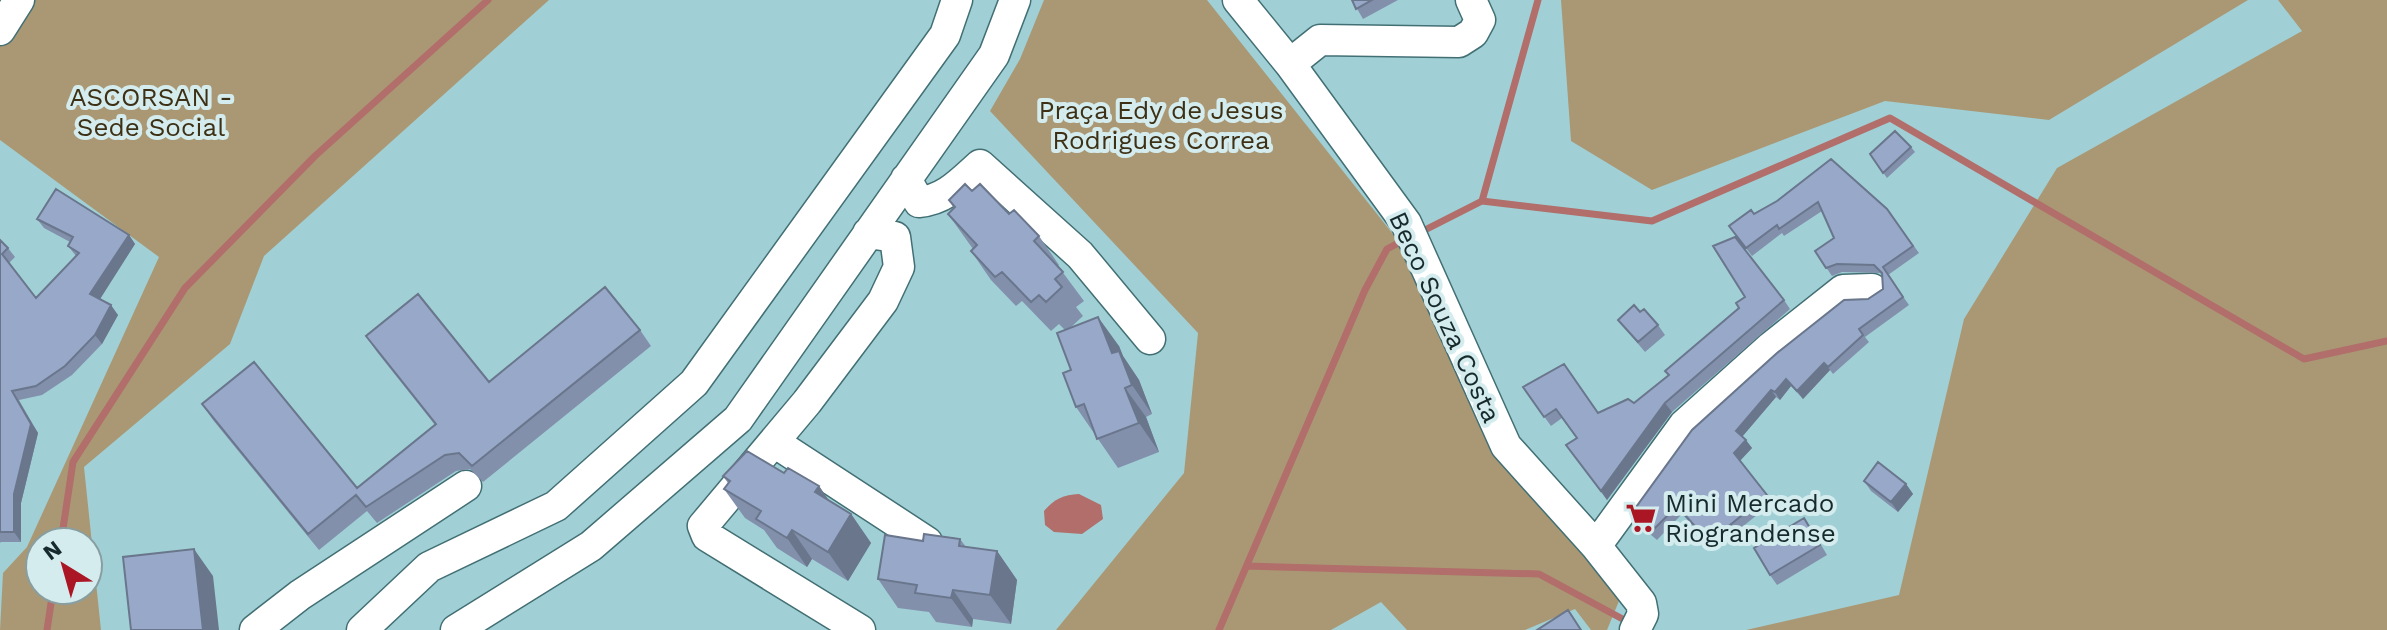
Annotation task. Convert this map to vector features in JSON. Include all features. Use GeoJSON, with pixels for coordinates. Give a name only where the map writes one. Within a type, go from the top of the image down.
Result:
{"type":"FeatureCollection","features":[{"type":"Feature","properties":{"kind":"street"},"geometry":{"type":"LineString","coordinates":[[0,30],[19,0]]}},
{"type":"Feature","properties":{"kind":"street"},"geometry":{"type":"LineString","coordinates":[[362,630],[429,567],[556,506],[694,383],[945,35],[957,0]]}},
{"type":"Feature","properties":{"kind":"street"},"geometry":{"type":"LineString","coordinates":[[456,630],[591,546],[738,419],[882,235],[912,190],[944,125],[994,55],[1015,0]]}},
{"type":"Feature","properties":{"kind":"street","name":"Beco Souza Costa"},"geometry":{"type":"LineString","coordinates":[[1238,0],[1290,64],[1406,223],[1506,446],[1596,546],[1641,603],[1643,614],[1635,630]]}},
{"type":"Feature","properties":{"kind":"street"},"geometry":{"type":"LineString","coordinates":[[1290,64],[1320,40],[1459,42],[1473,33],[1480,20],[1471,0]]}},
{"type":"Feature","properties":{"kind":"street"},"geometry":{"type":"LineString","coordinates":[[944,125],[980,165],[1080,255],[1150,339]]}},
{"type":"Feature","properties":{"kind":"street"},"geometry":{"type":"LineString","coordinates":[[912,190],[939,198],[980,165]]}},
{"type":"Feature","properties":{"kind":"street"},"geometry":{"type":"LineString","coordinates":[[860,630],[703,531],[703,526],[774,442],[883,301],[899,267],[882,235]]}},
{"type":"Feature","properties":{"kind":"street"},"geometry":{"type":"LineString","coordinates":[[1596,546],[1684,425],[1771,347],[1843,290],[1872,289]]}},
{"type":"Feature","properties":{"kind":"street"},"geometry":{"type":"LineString","coordinates":[[774,442],[927,542]]}},
{"type":"Feature","properties":{"kind":"street"},"geometry":{"type":"LineString","coordinates":[[269,626],[466,486]]}},
{"type":"Feature","properties":{"kind":"street"},"geometry":{"type":"LineString","coordinates":[[556,506],[591,546]]}},
{"type":"Feature","properties":{"kind":"green space","name":"ASCORSAN - Sede Social"},"geometry":{"type":"Polygon","coordinates":[[[0,0],[549,0],[264,256],[230,344],[84,467],[90,526],[37,526],[159,257],[0,140],[0,0]]]}},
{"type":"Feature","properties":{"kind":"green space","name":"Praça Edy de Jesus Rodrigues Correa"},"geometry":{"type":"Polygon","coordinates":[[[1044,0],[1207,0],[1408,253],[1504,468],[1588,547],[1619,601],[1607,630],[1591,630],[1575,609],[1525,630],[1407,630],[1381,602],[1331,630],[1056,630],[1184,473],[1198,333],[990,111],[1020,59],[1044,0]]]}},
{"type":"Feature","properties":{"kind":"green space"},"geometry":{"type":"Polygon","coordinates":[[[1561,0],[2248,0],[2049,120],[1885,101],[1652,190],[1571,141],[1561,0]]]}},
{"type":"Feature","properties":{"kind":"green space"},"geometry":{"type":"Polygon","coordinates":[[[2278,0],[2387,0],[2387,630],[1746,630],[1899,595],[1964,319],[2057,168],[2302,31],[2278,0]]]}},
{"type":"Feature","properties":{"kind":"green space"},"geometry":{"type":"Polygon","coordinates":[[[24,550],[24,606],[98,606],[101,630],[0,630],[3,573],[24,550]]]}},
{"type":"Feature","properties":{"kind":"shaded area"},"geometry":{"type":"Polygon","coordinates":[[[1079,494],[1101,505],[1103,519],[1082,534],[1054,532],[1045,525],[1044,511],[1051,503],[1079,494]]]}},
{"type":"Feature","properties":{"kind":"building"},"geometry":{"type":"Polygon","coordinates":[[[1352,0],[1372,0],[1356,9],[1352,0]]]}},
{"type":"Feature","properties":{"kind":"building"},"geometry":{"type":"Polygon","coordinates":[[[1895,131],[1911,147],[1883,173],[1870,154],[1895,131]]]}},
{"type":"Feature","properties":{"kind":"building"},"geometry":{"type":"Polygon","coordinates":[[[1831,159],[1887,209],[1913,246],[1883,267],[1903,297],[1859,329],[1863,335],[1828,367],[1824,363],[1797,391],[1786,379],[1775,392],[1771,390],[1736,431],[1746,440],[1734,453],[1767,495],[1709,542],[1677,506],[1651,532],[1631,514],[1692,430],[1777,353],[1844,300],[1868,299],[1883,289],[1882,273],[1874,265],[1837,264],[1826,268],[1815,251],[1834,238],[1818,202],[1779,229],[1777,225],[1746,248],[1729,226],[1751,210],[1754,214],[1777,201],[1831,159]]]}},
{"type":"Feature","properties":{"kind":"building"},"geometry":{"type":"Polygon","coordinates":[[[965,184],[972,191],[980,184],[1009,214],[1014,210],[1039,236],[1034,241],[1063,272],[1055,279],[1062,287],[1046,302],[1039,295],[1031,302],[1002,272],[995,277],[971,251],[977,245],[948,214],[955,207],[949,200],[965,184]]]}},
{"type":"Feature","properties":{"kind":"building"},"geometry":{"type":"Polygon","coordinates":[[[56,189],[129,235],[90,294],[111,305],[95,335],[65,366],[36,386],[12,391],[31,424],[14,494],[14,532],[0,532],[0,240],[8,248],[2,254],[36,298],[79,253],[68,246],[73,237],[37,219],[56,189]]]}},
{"type":"Feature","properties":{"kind":"building"},"geometry":{"type":"Polygon","coordinates":[[[1735,237],[1784,300],[1665,403],[1601,491],[1566,445],[1577,438],[1556,409],[1544,417],[1523,387],[1564,364],[1598,413],[1628,399],[1634,403],[1669,375],[1665,371],[1739,308],[1736,303],[1745,297],[1713,246],[1735,237]]]}},
{"type":"Feature","properties":{"kind":"building"},"geometry":{"type":"Polygon","coordinates":[[[605,287],[640,330],[472,466],[459,453],[445,455],[366,507],[356,495],[308,534],[202,404],[254,362],[357,488],[436,424],[366,336],[418,294],[489,382],[605,287]]]}},
{"type":"Feature","properties":{"kind":"building"},"geometry":{"type":"Polygon","coordinates":[[[1634,305],[1640,312],[1644,309],[1658,325],[1638,342],[1618,320],[1634,305]]]}},
{"type":"Feature","properties":{"kind":"building"},"geometry":{"type":"Polygon","coordinates":[[[1098,317],[1112,353],[1119,351],[1132,385],[1125,388],[1139,423],[1097,439],[1084,404],[1076,407],[1063,373],[1071,370],[1057,333],[1098,317]]]}},
{"type":"Feature","properties":{"kind":"building"},"geometry":{"type":"Polygon","coordinates":[[[747,451],[784,473],[788,468],[819,486],[815,492],[851,514],[828,552],[792,530],[787,538],[756,519],[761,511],[724,489],[730,481],[723,476],[747,451]]]}},
{"type":"Feature","properties":{"kind":"building"},"geometry":{"type":"Polygon","coordinates":[[[1878,462],[1906,484],[1891,502],[1864,481],[1878,462]]]}},
{"type":"Feature","properties":{"kind":"building"},"geometry":{"type":"Polygon","coordinates":[[[1804,518],[1820,545],[1770,575],[1754,548],[1804,518]]]}},
{"type":"Feature","properties":{"kind":"building"},"geometry":{"type":"Polygon","coordinates":[[[924,534],[960,539],[959,546],[997,551],[990,595],[953,590],[951,598],[915,593],[917,585],[878,579],[885,535],[923,541],[924,534]]]}},
{"type":"Feature","properties":{"kind":"building"},"geometry":{"type":"Polygon","coordinates":[[[194,549],[203,630],[131,630],[123,557],[194,549]]]}},
{"type":"Feature","properties":{"kind":"building"},"geometry":{"type":"Polygon","coordinates":[[[1568,610],[1581,630],[1537,630],[1568,610]]]}},
{"type":"Feature","properties":{"kind":"waterway"},"geometry":{"type":"LineString","coordinates":[[63,526],[73,462],[185,288],[315,156],[488,0]]}},
{"type":"Feature","properties":{"kind":"waterway"},"geometry":{"type":"LineString","coordinates":[[1482,201],[1538,0]]}},
{"type":"Feature","properties":{"kind":"waterway"},"geometry":{"type":"LineString","coordinates":[[1417,234],[1482,201],[1652,221],[1890,118],[2304,359],[2387,341]]}},
{"type":"Feature","properties":{"kind":"waterway"},"geometry":{"type":"LineString","coordinates":[[1219,630],[1365,290],[1387,249],[1406,239]]}},
{"type":"Feature","properties":{"kind":"waterway"},"geometry":{"type":"LineString","coordinates":[[1247,566],[1539,574],[1630,623]]}},
{"type":"Feature","properties":{"kind":"waterway"},"geometry":{"type":"LineString","coordinates":[[47,630],[51,606]]}},
{"type":"Feature","properties":{"kind":"place","name":"Mini Mercado Riograndense"},"geometry":{"type":"Point","coordinates":[1641,518]}}]}
